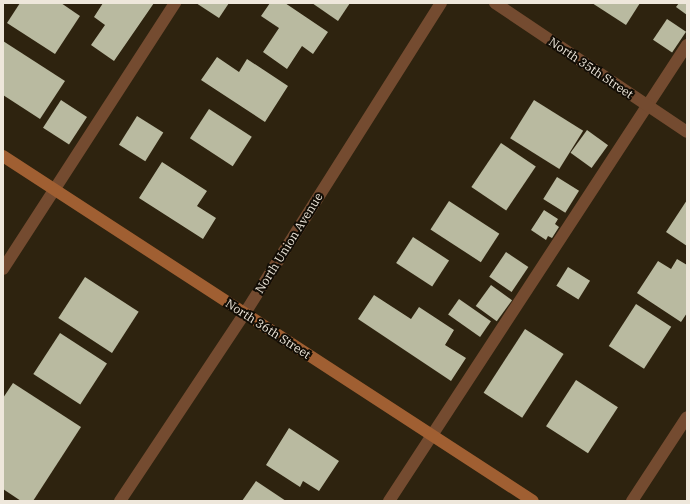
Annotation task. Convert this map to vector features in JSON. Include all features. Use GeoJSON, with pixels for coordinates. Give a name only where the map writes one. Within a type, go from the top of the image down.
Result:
{"type":"FeatureCollection","features":[{"type":"Feature","properties":{"kind":"street"},"geometry":{"type":"LineString","coordinates":[[3,269],[175,3]]}},
{"type":"Feature","properties":{"kind":"street","name":"North Union Avenue"},"geometry":{"type":"LineString","coordinates":[[120,501],[244,313],[441,3]]}},
{"type":"Feature","properties":{"kind":"street","name":"North 35th Street"},"geometry":{"type":"LineString","coordinates":[[496,3],[687,132]]}},
{"type":"Feature","properties":{"kind":"street"},"geometry":{"type":"LineString","coordinates":[[388,501],[687,45]]}},
{"type":"Feature","properties":{"kind":"street","name":"North 36th Street"},"geometry":{"type":"LineString","coordinates":[[3,156],[533,501]]}},
{"type":"Feature","properties":{"kind":"street"},"geometry":{"type":"LineString","coordinates":[[632,501],[687,417]]}},
{"type":"Feature","properties":{"kind":"building"},"geometry":{"type":"Polygon","coordinates":[[[20,3],[61,3],[80,16],[55,54],[7,23],[20,3]]]}},
{"type":"Feature","properties":{"kind":"building"},"geometry":{"type":"Polygon","coordinates":[[[103,3],[154,3],[114,61],[91,45],[105,25],[94,17],[103,3]]]}},
{"type":"Feature","properties":{"kind":"building"},"geometry":{"type":"Polygon","coordinates":[[[196,3],[229,3],[219,18],[196,3]]]}},
{"type":"Feature","properties":{"kind":"building"},"geometry":{"type":"Polygon","coordinates":[[[270,3],[285,3],[328,32],[313,54],[302,46],[287,69],[263,52],[279,28],[261,16],[270,3]]]}},
{"type":"Feature","properties":{"kind":"building"},"geometry":{"type":"Polygon","coordinates":[[[312,3],[350,3],[338,21],[312,3]]]}},
{"type":"Feature","properties":{"kind":"building"},"geometry":{"type":"Polygon","coordinates":[[[592,3],[640,3],[626,25],[592,3]]]}},
{"type":"Feature","properties":{"kind":"building"},"geometry":{"type":"Polygon","coordinates":[[[679,3],[687,3],[687,15],[676,7],[679,3]]]}},
{"type":"Feature","properties":{"kind":"building"},"geometry":{"type":"Polygon","coordinates":[[[667,19],[686,32],[672,53],[653,40],[667,19]]]}},
{"type":"Feature","properties":{"kind":"building"},"geometry":{"type":"Polygon","coordinates":[[[3,41],[65,81],[40,119],[3,95],[3,41]]]}},
{"type":"Feature","properties":{"kind":"building"},"geometry":{"type":"Polygon","coordinates":[[[217,57],[239,72],[247,59],[288,86],[265,122],[201,80],[217,57]]]}},
{"type":"Feature","properties":{"kind":"building"},"geometry":{"type":"Polygon","coordinates":[[[61,100],[87,117],[69,145],[43,128],[61,100]]]}},
{"type":"Feature","properties":{"kind":"building"},"geometry":{"type":"Polygon","coordinates":[[[534,100],[583,131],[559,169],[510,138],[534,100]]]}},
{"type":"Feature","properties":{"kind":"building"},"geometry":{"type":"Polygon","coordinates":[[[209,109],[252,137],[233,166],[190,138],[209,109]]]}},
{"type":"Feature","properties":{"kind":"building"},"geometry":{"type":"Polygon","coordinates":[[[137,116],[163,132],[145,161],[119,145],[137,116]]]}},
{"type":"Feature","properties":{"kind":"building"},"geometry":{"type":"Polygon","coordinates":[[[587,130],[608,145],[592,168],[571,153],[587,130]]]}},
{"type":"Feature","properties":{"kind":"building"},"geometry":{"type":"Polygon","coordinates":[[[501,143],[536,166],[506,210],[471,187],[501,143]]]}},
{"type":"Feature","properties":{"kind":"building"},"geometry":{"type":"Polygon","coordinates":[[[162,162],[207,191],[197,206],[216,218],[203,239],[139,198],[162,162]]]}},
{"type":"Feature","properties":{"kind":"building"},"geometry":{"type":"Polygon","coordinates":[[[557,177],[579,191],[565,213],[543,199],[557,177]]]}},
{"type":"Feature","properties":{"kind":"building"},"geometry":{"type":"Polygon","coordinates":[[[687,200],[687,246],[666,232],[687,200]]]}},
{"type":"Feature","properties":{"kind":"building"},"geometry":{"type":"Polygon","coordinates":[[[449,201],[499,234],[481,262],[430,230],[449,201]]]}},
{"type":"Feature","properties":{"kind":"building"},"geometry":{"type":"Polygon","coordinates":[[[544,210],[558,219],[555,224],[559,227],[552,238],[548,236],[546,240],[531,230],[544,210]]]}},
{"type":"Feature","properties":{"kind":"building"},"geometry":{"type":"Polygon","coordinates":[[[413,237],[449,260],[432,286],[396,263],[413,237]]]}},
{"type":"Feature","properties":{"kind":"building"},"geometry":{"type":"Polygon","coordinates":[[[506,252],[528,267],[512,292],[489,277],[506,252]]]}},
{"type":"Feature","properties":{"kind":"building"},"geometry":{"type":"Polygon","coordinates":[[[677,259],[687,265],[687,313],[681,322],[637,293],[658,261],[671,269],[677,259]]]}},
{"type":"Feature","properties":{"kind":"building"},"geometry":{"type":"Polygon","coordinates":[[[568,267],[590,281],[578,299],[556,286],[568,267]]]}},
{"type":"Feature","properties":{"kind":"building"},"geometry":{"type":"Polygon","coordinates":[[[85,277],[139,312],[112,353],[58,318],[85,277]]]}},
{"type":"Feature","properties":{"kind":"building"},"geometry":{"type":"Polygon","coordinates":[[[491,285],[512,300],[497,321],[476,306],[491,285]]]}},
{"type":"Feature","properties":{"kind":"building"},"geometry":{"type":"Polygon","coordinates":[[[374,295],[411,319],[419,307],[454,330],[445,345],[466,358],[451,381],[358,319],[374,295]]]}},
{"type":"Feature","properties":{"kind":"building"},"geometry":{"type":"Polygon","coordinates":[[[459,299],[491,321],[480,337],[448,315],[459,299]]]}},
{"type":"Feature","properties":{"kind":"building"},"geometry":{"type":"Polygon","coordinates":[[[636,304],[671,327],[644,369],[609,346],[636,304]]]}},
{"type":"Feature","properties":{"kind":"building"},"geometry":{"type":"Polygon","coordinates":[[[525,329],[564,354],[522,418],[484,393],[525,329]]]}},
{"type":"Feature","properties":{"kind":"building"},"geometry":{"type":"Polygon","coordinates":[[[60,333],[107,363],[80,405],[33,374],[60,333]]]}},
{"type":"Feature","properties":{"kind":"building"},"geometry":{"type":"Polygon","coordinates":[[[576,380],[618,407],[588,453],[546,426],[576,380]]]}},
{"type":"Feature","properties":{"kind":"building"},"geometry":{"type":"Polygon","coordinates":[[[13,383],[81,427],[33,501],[21,501],[3,489],[3,398],[13,383]]]}},
{"type":"Feature","properties":{"kind":"building"},"geometry":{"type":"Polygon","coordinates":[[[289,428],[339,461],[319,491],[303,481],[300,487],[266,465],[289,428]]]}},
{"type":"Feature","properties":{"kind":"building"},"geometry":{"type":"Polygon","coordinates":[[[256,481],[286,501],[242,501],[256,481]]]}}]}
